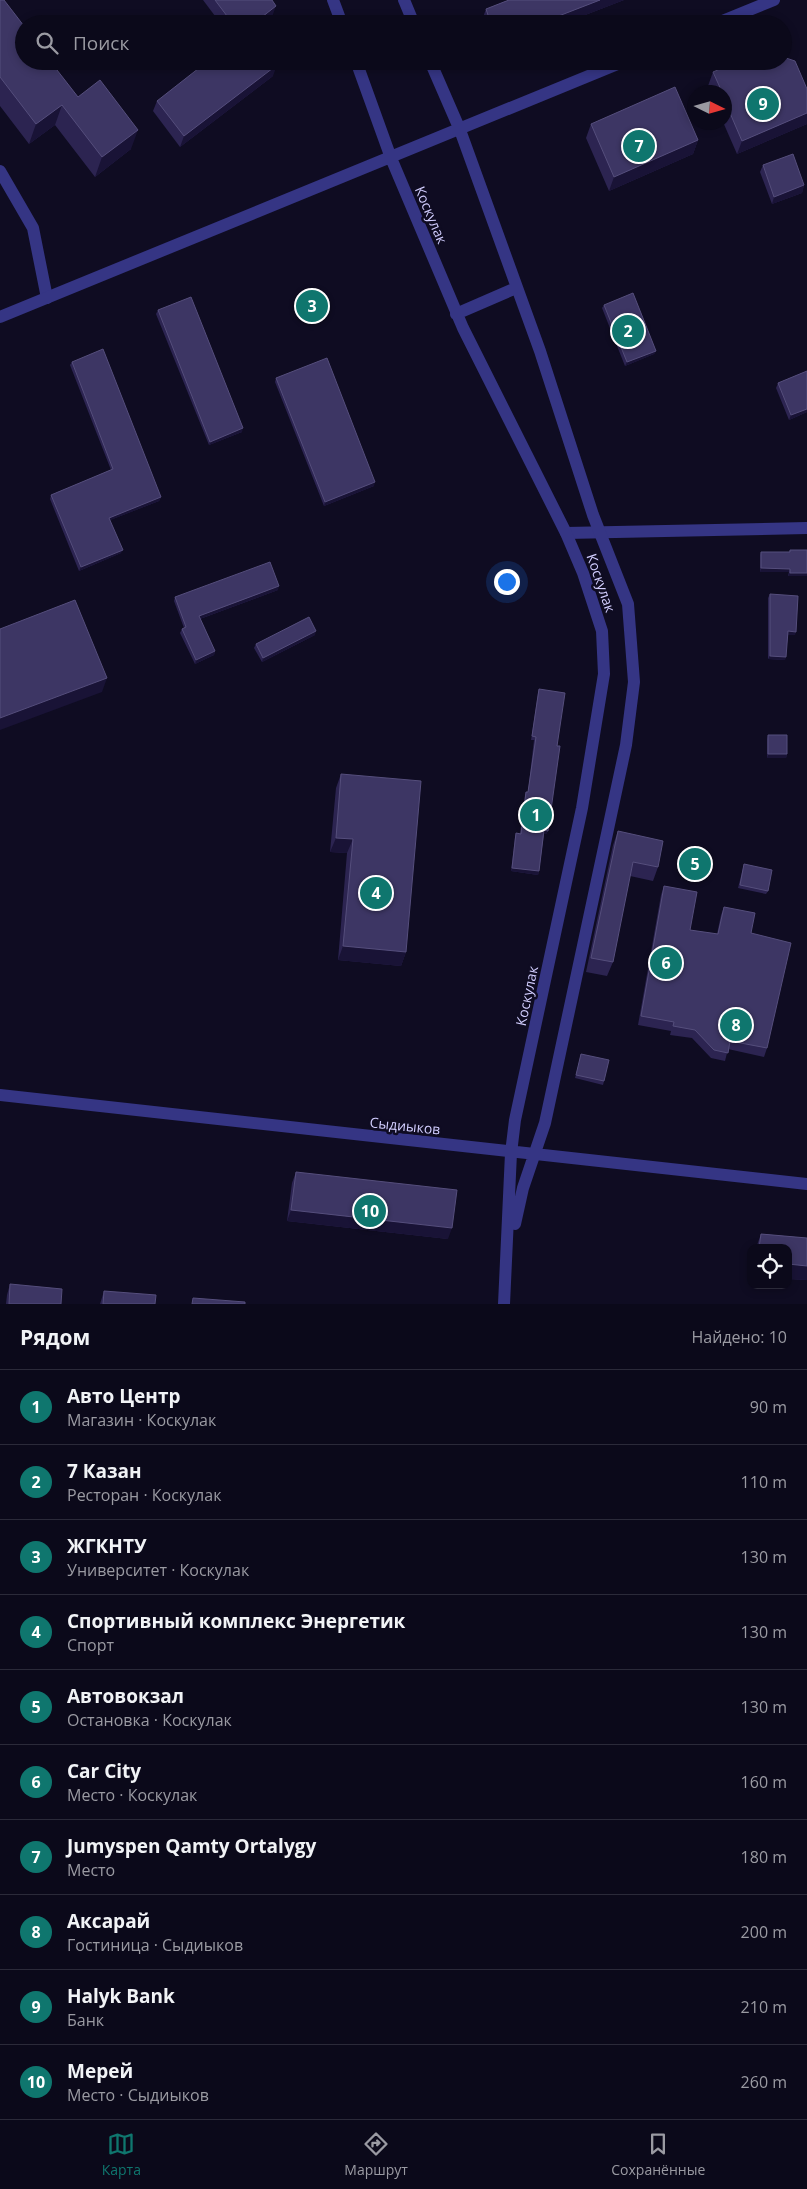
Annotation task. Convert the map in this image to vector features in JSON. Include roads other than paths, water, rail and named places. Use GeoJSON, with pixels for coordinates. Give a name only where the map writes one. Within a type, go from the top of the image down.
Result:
{"type":"FeatureCollection","features":[{"type":"Feature","properties":{"kind":"street"},"geometry":{"type":"LineString","coordinates":[[334,0],[339,15]]}},
{"type":"Feature","properties":{"kind":"street"},"geometry":{"type":"LineString","coordinates":[[404,0],[410,15]]}},
{"type":"Feature","properties":{"kind":"street"},"geometry":{"type":"LineString","coordinates":[[737,15],[774,0]]}},
{"type":"Feature","properties":{"kind":"street","name":"Коскулак"},"geometry":{"type":"LineString","coordinates":[[359,70],[391,158],[456,314],[566,533],[583,573],[602,630],[604,674],[582,808],[515,1120],[511,1153],[507,1270]]}},
{"type":"Feature","properties":{"kind":"street","name":"Коскулак"},"geometry":{"type":"LineString","coordinates":[[434,70],[460,130],[599,532],[628,604],[634,682],[626,745],[545,1123],[518,1207],[507,1270]]}},
{"type":"Feature","properties":{"kind":"street"},"geometry":{"type":"LineString","coordinates":[[0,317],[603,70]]}},
{"type":"Feature","properties":{"kind":"street"},"geometry":{"type":"LineString","coordinates":[[0,171],[33,228],[46,298]]}},
{"type":"Feature","properties":{"kind":"street"},"geometry":{"type":"LineString","coordinates":[[456,314],[516,288]]}},
{"type":"Feature","properties":{"kind":"street"},"geometry":{"type":"LineString","coordinates":[[566,533],[807,528]]}},
{"type":"Feature","properties":{"kind":"street","name":"Сыдиыков"},"geometry":{"type":"LineString","coordinates":[[0,1095],[535,1156],[807,1184]]}},
{"type":"Feature","properties":{"kind":"street"},"geometry":{"type":"LineString","coordinates":[[504,1304],[507,1270]]}},
{"type":"Feature","properties":{"kind":"place","name":"Halyk Bank"},"geometry":{"type":"Point","coordinates":[763,104]}},
{"type":"Feature","properties":{"kind":"place","name":"Jumyspen Qamty Ortalygy"},"geometry":{"type":"Point","coordinates":[639,146]}},
{"type":"Feature","properties":{"kind":"place","name":"ЖГКНТУ"},"geometry":{"type":"Point","coordinates":[312,306]}},
{"type":"Feature","properties":{"kind":"place","name":"7 Казан"},"geometry":{"type":"Point","coordinates":[628,331]}},
{"type":"Feature","properties":{"kind":"place","name":"Авто Центр"},"geometry":{"type":"Point","coordinates":[536,815]}},
{"type":"Feature","properties":{"kind":"place","name":"Автовокзал"},"geometry":{"type":"Point","coordinates":[695,864]}},
{"type":"Feature","properties":{"kind":"place","name":"Спортивный комплекс Энергетик"},"geometry":{"type":"Point","coordinates":[376,893]}},
{"type":"Feature","properties":{"kind":"place","name":"Car City"},"geometry":{"type":"Point","coordinates":[666,963]}},
{"type":"Feature","properties":{"kind":"place","name":"Аксарай"},"geometry":{"type":"Point","coordinates":[736,1025]}},
{"type":"Feature","properties":{"kind":"place","name":"Мерей"},"geometry":{"type":"Point","coordinates":[370,1211]}}]}
